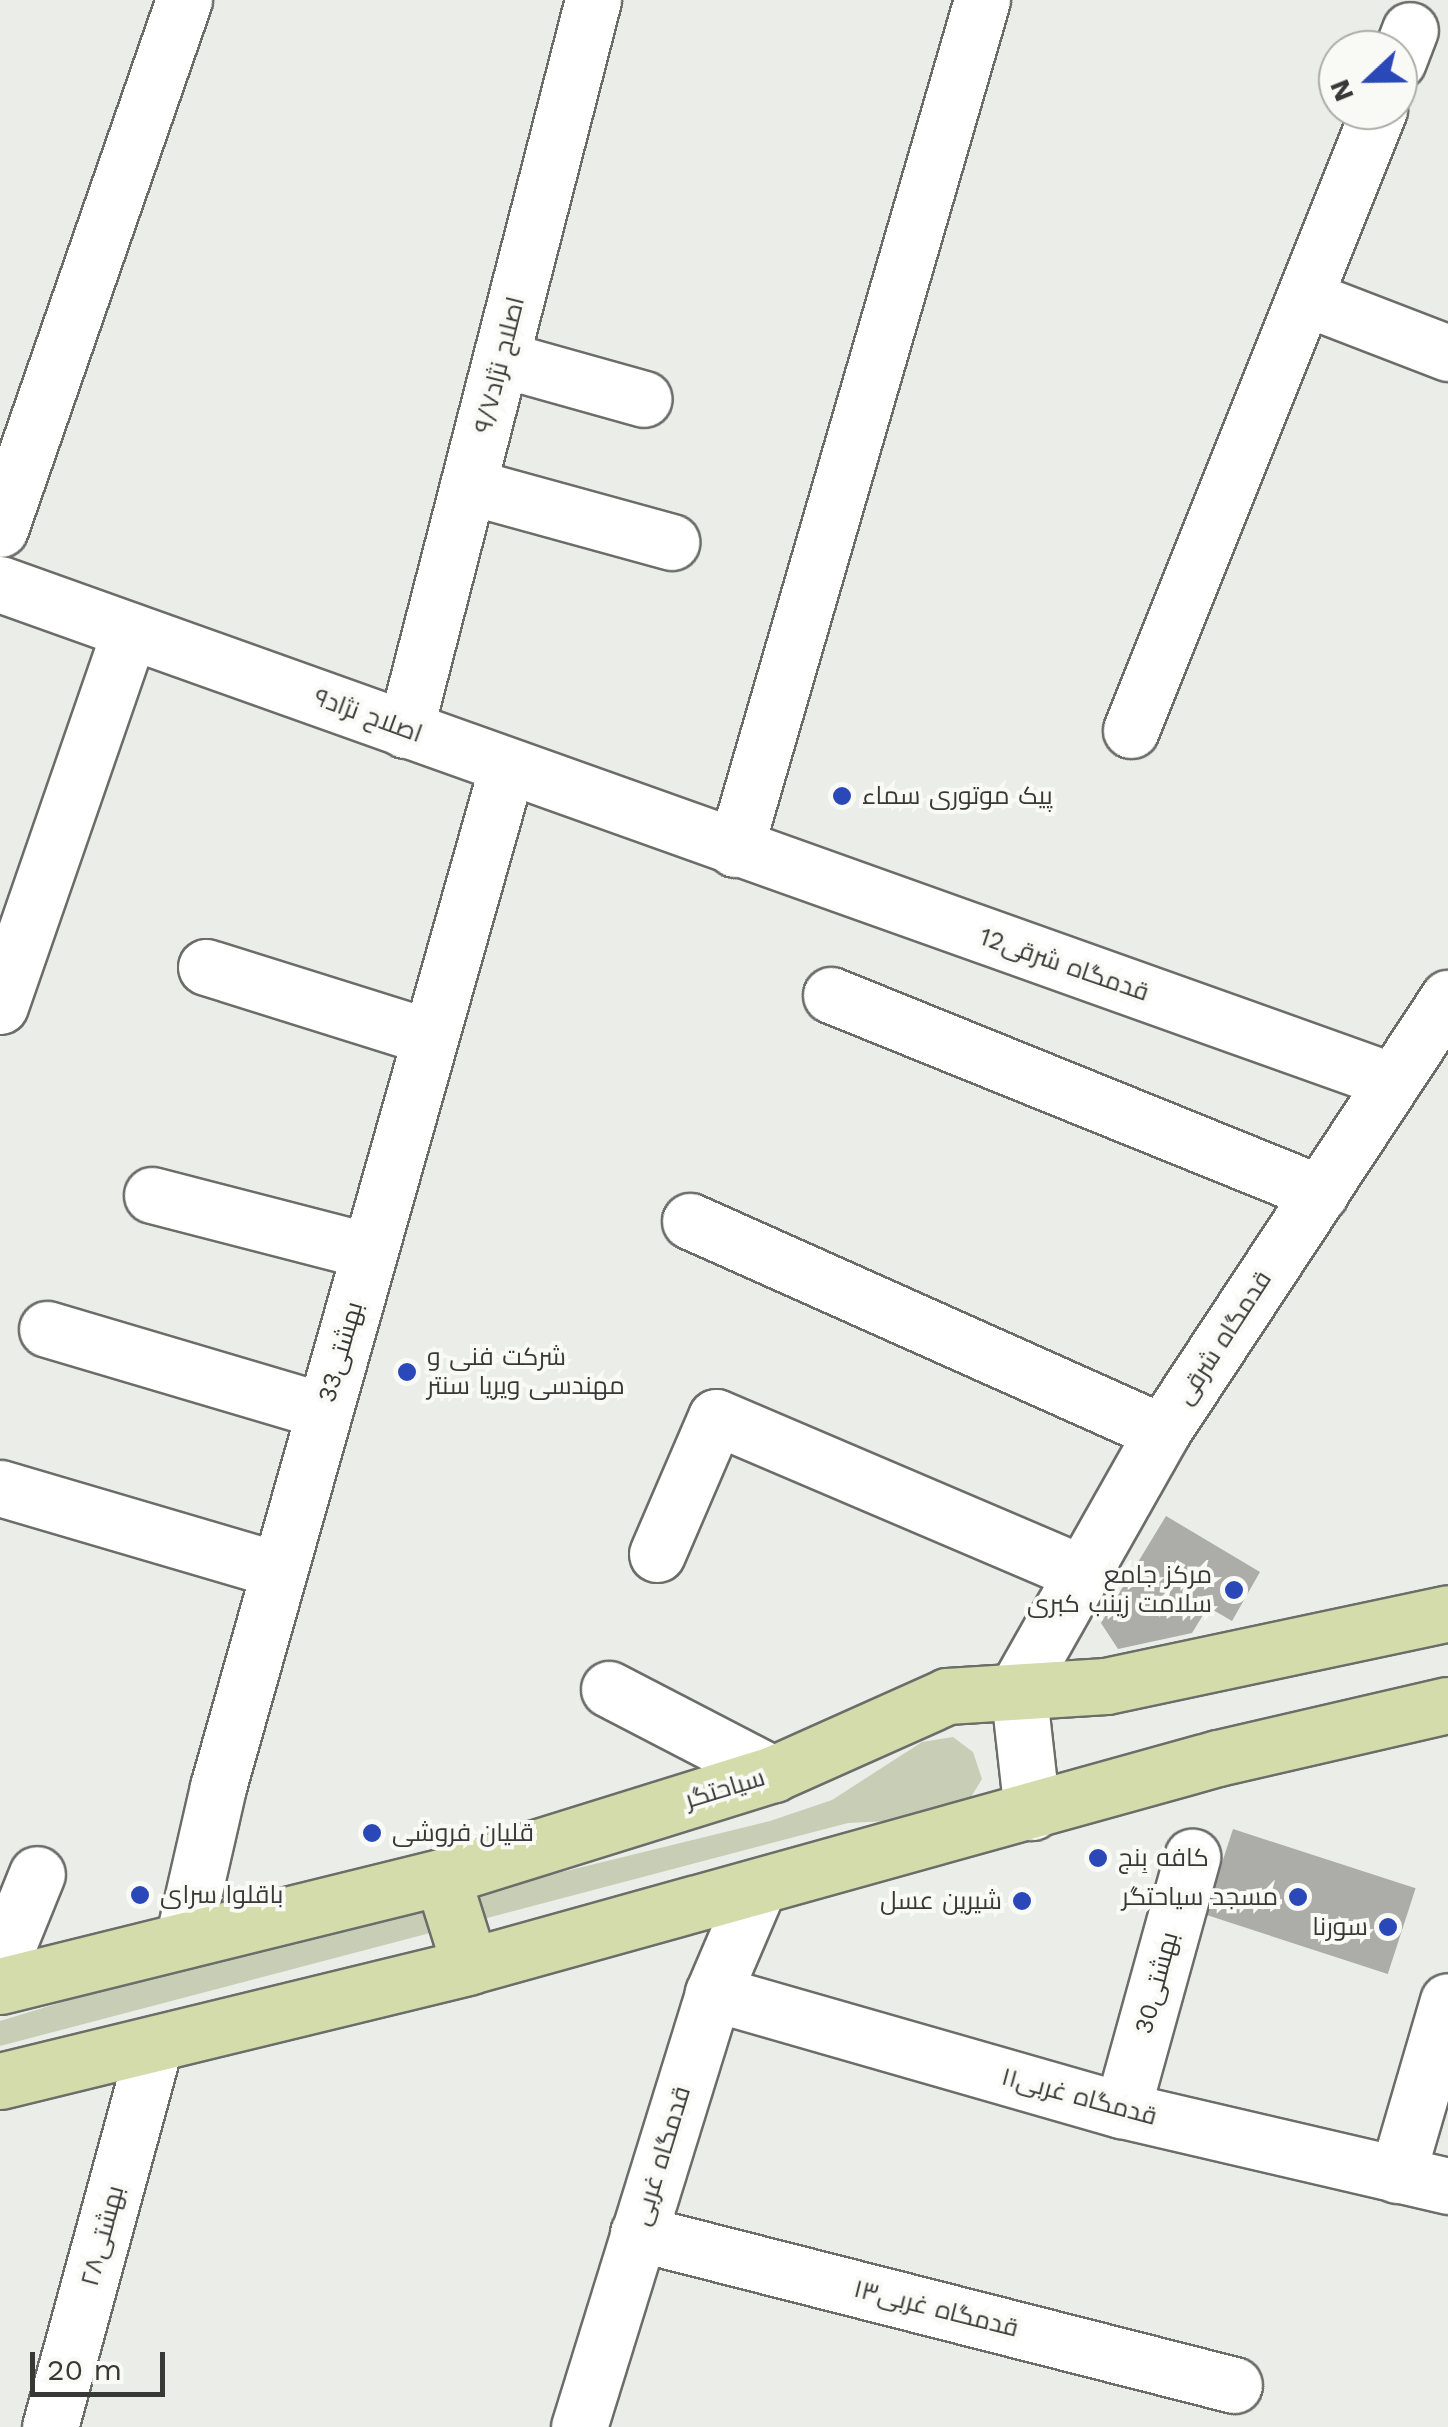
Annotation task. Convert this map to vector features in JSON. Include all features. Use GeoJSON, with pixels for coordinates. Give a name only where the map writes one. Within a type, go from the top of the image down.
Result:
{"type":"FeatureCollection","features":[{"type":"Feature","properties":{"kind":"main road","name":"سیاحتگر"},"geometry":{"type":"LineString","coordinates":[[0,1986],[442,1877],[773,1774],[935,1700],[1018,1687],[1106,1686],[1448,1614]]}},
{"type":"Feature","properties":{"kind":"main road"},"geometry":{"type":"LineString","coordinates":[[0,2081],[470,1966],[1032,1812],[1448,1704]]}},
{"type":"Feature","properties":{"kind":"main road"},"geometry":{"type":"LineString","coordinates":[[442,1877],[470,1966]]}},
{"type":"Feature","properties":{"kind":"street"},"geometry":{"type":"LineString","coordinates":[[0,529],[184,0]]}},
{"type":"Feature","properties":{"kind":"street","name":"اصلاح نژاد۹/۷"},"geometry":{"type":"LineString","coordinates":[[405,730],[593,0]]}},
{"type":"Feature","properties":{"kind":"street"},"geometry":{"type":"LineString","coordinates":[[735,849],[982,0]]}},
{"type":"Feature","properties":{"kind":"street"},"geometry":{"type":"LineString","coordinates":[[1131,730],[1308,299],[1371,130]]}},
{"type":"Feature","properties":{"kind":"street"},"geometry":{"type":"LineString","coordinates":[[1308,299],[1448,353]]}},
{"type":"Feature","properties":{"kind":"street"},"geometry":{"type":"LineString","coordinates":[[501,359],[644,399]]}},
{"type":"Feature","properties":{"kind":"street"},"geometry":{"type":"LineString","coordinates":[[468,486],[671,542]]}},
{"type":"Feature","properties":{"kind":"street","name":"اصلاح نژاد۹"},"geometry":{"type":"LineString","coordinates":[[0,584],[735,849]]}},
{"type":"Feature","properties":{"kind":"street"},"geometry":{"type":"LineString","coordinates":[[0,1006],[130,631]]}},
{"type":"Feature","properties":{"kind":"street","name":"33بهشتی"},"geometry":{"type":"LineString","coordinates":[[184,1940],[278,1570],[507,766]]}},
{"type":"Feature","properties":{"kind":"street","name":"12قدمگاه شرقی"},"geometry":{"type":"LineString","coordinates":[[735,849],[1394,1081]]}},
{"type":"Feature","properties":{"kind":"street"},"geometry":{"type":"LineString","coordinates":[[206,967],[430,1037]]}},
{"type":"Feature","properties":{"kind":"street"},"geometry":{"type":"LineString","coordinates":[[831,994],[1320,1193]]}},
{"type":"Feature","properties":{"kind":"street","name":"قدمگاه شرقی"},"geometry":{"type":"LineString","coordinates":[[1018,1687],[1162,1432],[1448,998]]}},
{"type":"Feature","properties":{"kind":"street"},"geometry":{"type":"LineString","coordinates":[[152,1195],[369,1251]]}},
{"type":"Feature","properties":{"kind":"street"},"geometry":{"type":"LineString","coordinates":[[690,1221],[1162,1432]]}},
{"type":"Feature","properties":{"kind":"street"},"geometry":{"type":"LineString","coordinates":[[48,1329],[324,1411]]}},
{"type":"Feature","properties":{"kind":"street"},"geometry":{"type":"LineString","coordinates":[[657,1554],[716,1417],[1082,1573]]}},
{"type":"Feature","properties":{"kind":"street"},"geometry":{"type":"LineString","coordinates":[[0,1488],[278,1570]]}},
{"type":"Feature","properties":{"kind":"street"},"geometry":{"type":"LineString","coordinates":[[1018,1687],[1032,1812]]}},
{"type":"Feature","properties":{"kind":"street"},"geometry":{"type":"LineString","coordinates":[[609,1689],[773,1774]]}},
{"type":"Feature","properties":{"kind":"street","name":"30بهشتی"},"geometry":{"type":"LineString","coordinates":[[1122,2110],[1192,1857]]}},
{"type":"Feature","properties":{"kind":"street"},"geometry":{"type":"LineString","coordinates":[[0,1966],[38,1874]]}},
{"type":"Feature","properties":{"kind":"street","name":"قدمگاه غربی"},"geometry":{"type":"LineString","coordinates":[[579,2427],[714,1994],[756,1890]]}},
{"type":"Feature","properties":{"kind":"street","name":"قدمگاه غربی۱۱"},"geometry":{"type":"LineString","coordinates":[[714,1994],[1122,2110],[1422,2181]]}},
{"type":"Feature","properties":{"kind":"street"},"geometry":{"type":"LineString","coordinates":[[1422,2181],[1448,2001]]}},
{"type":"Feature","properties":{"kind":"street","name":"۲۸بهشتی"},"geometry":{"type":"LineString","coordinates":[[50,2427],[155,2044]]}},
{"type":"Feature","properties":{"kind":"street","name":"قدمگاه غربی۱۳"},"geometry":{"type":"LineString","coordinates":[[638,2233],[1234,2385]]}},
{"type":"Feature","properties":{"kind":"street"},"geometry":{"type":"LineString","coordinates":[[41,2427],[65,2373]]}},
{"type":"Feature","properties":{"kind":"green space"},"geometry":{"type":"Polygon","coordinates":[[[953,1737],[973,1752],[982,1779],[966,1805],[927,1819],[848,1823],[0,2046],[0,2021],[194,1962],[770,1821],[832,1800],[922,1742],[953,1737]]]}},
{"type":"Feature","properties":{"kind":"building"},"geometry":{"type":"Polygon","coordinates":[[[1166,1516],[1260,1572],[1232,1621],[1208,1607],[1192,1633],[1118,1649],[1101,1623],[1166,1516]]]}},
{"type":"Feature","properties":{"kind":"building","name":"مسجد سیاحتگر"},"geometry":{"type":"Polygon","coordinates":[[[1233,1829],[1416,1888],[1388,1974],[1205,1915],[1233,1829]]]}},
{"type":"Feature","properties":{"kind":"place","name":"پیک موتوری سماء"},"geometry":{"type":"Point","coordinates":[842,796]}},
{"type":"Feature","properties":{"kind":"place","name":"شرکت فنی و مهندسی ویریا سنتر"},"geometry":{"type":"Point","coordinates":[407,1372]}},
{"type":"Feature","properties":{"kind":"place","name":"مرکز جامع سلامت زینب کبری"},"geometry":{"type":"Point","coordinates":[1234,1590]}},
{"type":"Feature","properties":{"kind":"place","name":"قلیان فروشی"},"geometry":{"type":"Point","coordinates":[372,1833]}},
{"type":"Feature","properties":{"kind":"place","name":"کافه بِنج"},"geometry":{"type":"Point","coordinates":[1098,1858]}},
{"type":"Feature","properties":{"kind":"place","name":"باقلوا سرای"},"geometry":{"type":"Point","coordinates":[140,1895]}},
{"type":"Feature","properties":{"kind":"place","name":"مسجد سیاحتگر"},"geometry":{"type":"Point","coordinates":[1298,1897]}},
{"type":"Feature","properties":{"kind":"place","name":"شیرین عسل"},"geometry":{"type":"Point","coordinates":[1022,1901]}},
{"type":"Feature","properties":{"kind":"place","name":"سورنا"},"geometry":{"type":"Point","coordinates":[1388,1927]}}]}
